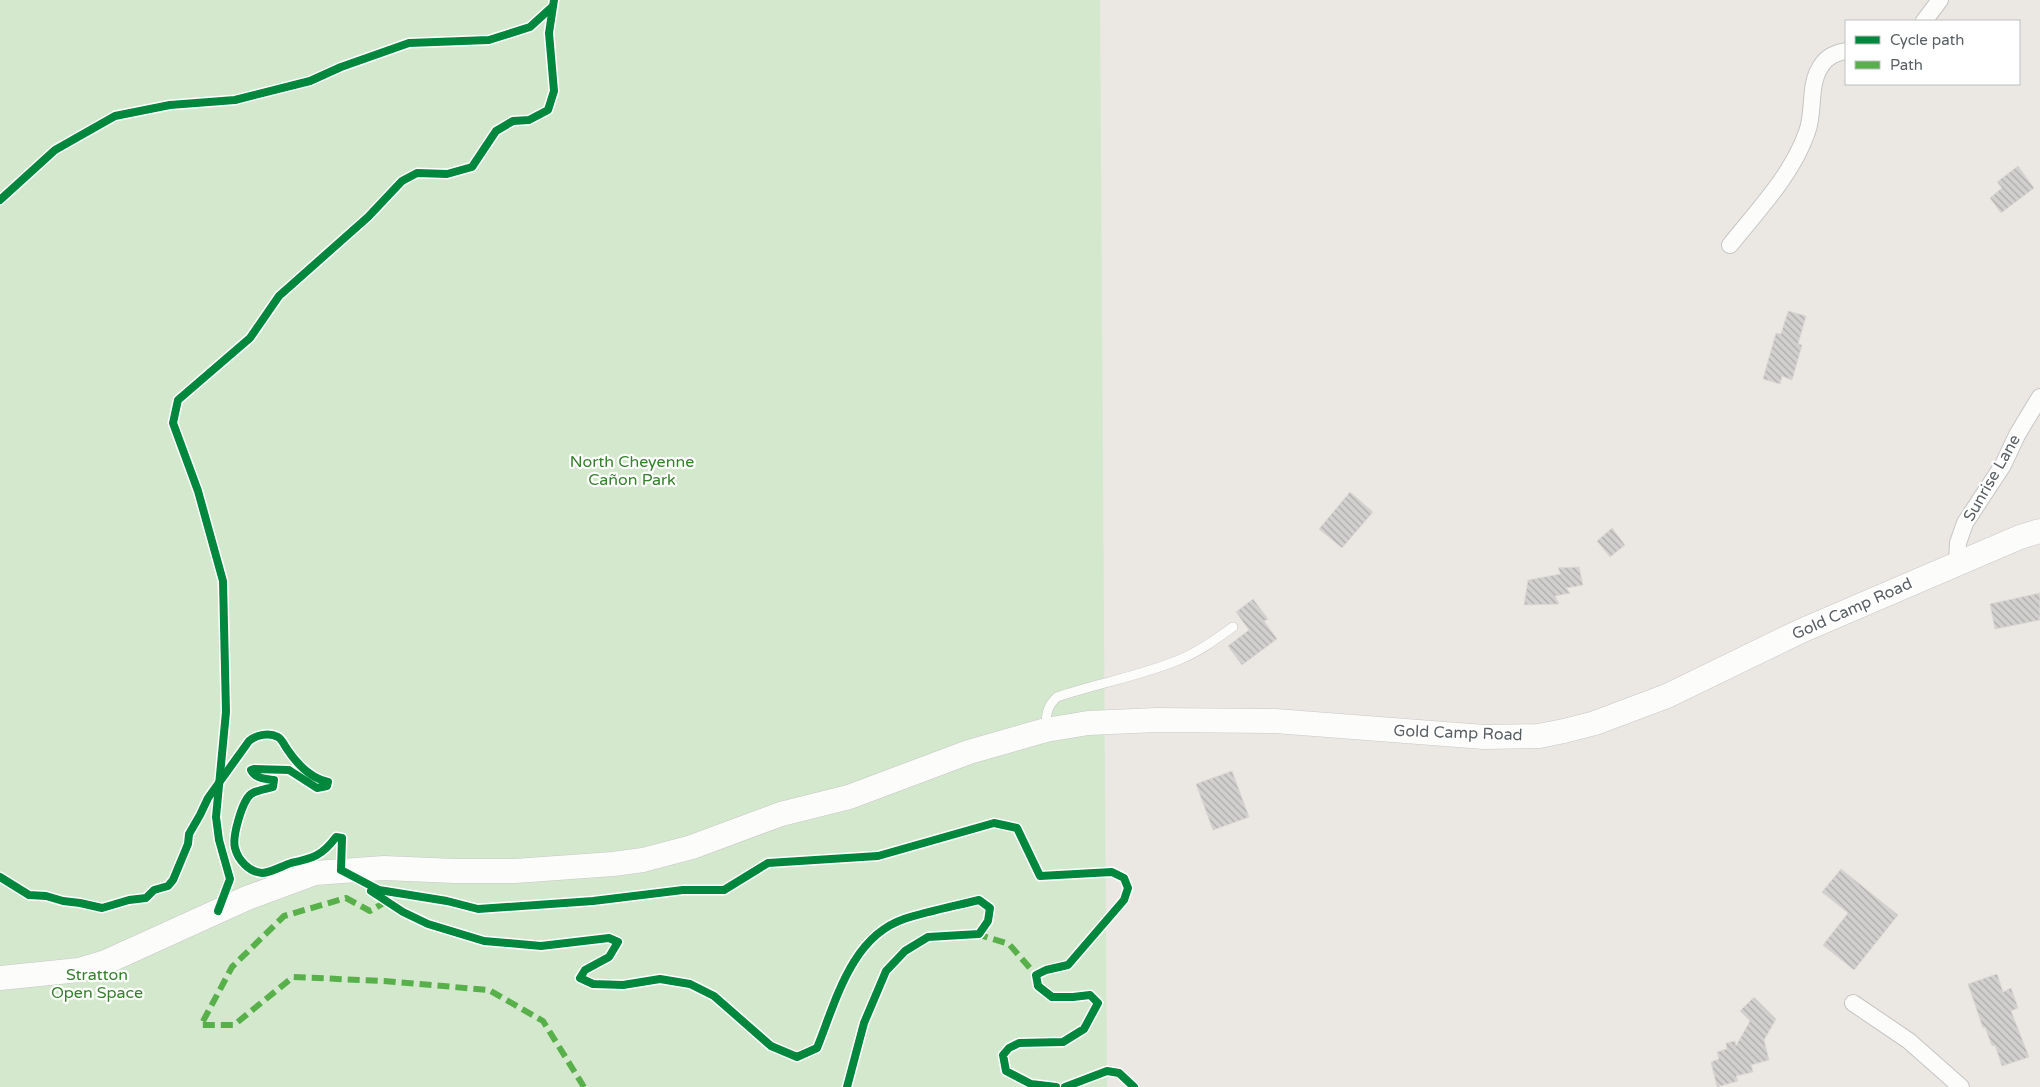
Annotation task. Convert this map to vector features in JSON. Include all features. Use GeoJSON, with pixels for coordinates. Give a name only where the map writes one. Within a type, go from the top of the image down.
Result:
{"type":"FeatureCollection","features":[{"type":"Feature","properties":{"kind":"street"},"geometry":{"type":"LineString","coordinates":[[1925,20],[1940,0]]}},
{"type":"Feature","properties":{"kind":"street"},"geometry":{"type":"LineString","coordinates":[[1730,245],[1776,187],[1801,148],[1808,131],[1815,79],[1820,66],[1828,57],[1845,51]]}},
{"type":"Feature","properties":{"kind":"street","name":"Sunrise Lane"},"geometry":{"type":"LineString","coordinates":[[1957,563],[1958,543],[1965,523],[2003,464],[2016,436],[2040,397]]}},
{"type":"Feature","properties":{"kind":"street","name":"Gold Camp Road"},"geometry":{"type":"LineString","coordinates":[[0,978],[79,970],[106,962],[247,898],[315,873],[384,868],[455,872],[552,870],[612,864],[660,856],[692,847],[781,814],[850,797],[969,752],[1046,730],[1088,723],[1117,721],[1275,721],[1425,734],[1484,737],[1539,736],[1595,723],[1667,696],[1801,631],[1957,563],[2020,537],[2040,531]]}},
{"type":"Feature","properties":{"kind":"street"},"geometry":{"type":"LineString","coordinates":[[1853,1003],[1909,1041],[1962,1087]]}},
{"type":"Feature","properties":{"kind":"lane"},"geometry":{"type":"LineString","coordinates":[[1046,730],[1046,712],[1050,703],[1057,697],[1138,674],[1180,659],[1202,649],[1233,627]]}},
{"type":"Feature","properties":{"kind":"green space","name":"North Cheyenne Cañon Park"},"geometry":{"type":"Polygon","coordinates":[[[0,0],[1100,0],[1107,1087],[0,1087],[0,0]]]}},
{"type":"Feature","properties":{"kind":"building"},"geometry":{"type":"Polygon","coordinates":[[[2018,166],[2034,188],[2001,213],[1990,198],[2002,188],[1997,182],[2018,166]]]}},
{"type":"Feature","properties":{"kind":"building"},"geometry":{"type":"Polygon","coordinates":[[[1788,311],[1806,316],[1798,344],[1802,345],[1792,380],[1782,376],[1780,384],[1763,379],[1776,333],[1781,334],[1788,311]]]}},
{"type":"Feature","properties":{"kind":"building"},"geometry":{"type":"Polygon","coordinates":[[[1350,492],[1373,512],[1342,548],[1319,529],[1350,492]]]}},
{"type":"Feature","properties":{"kind":"building"},"geometry":{"type":"Polygon","coordinates":[[[1612,528],[1625,545],[1610,557],[1597,541],[1612,528]]]}},
{"type":"Feature","properties":{"kind":"building"},"geometry":{"type":"Polygon","coordinates":[[[1579,567],[1583,585],[1566,588],[1570,593],[1555,596],[1559,604],[1524,605],[1528,580],[1561,574],[1558,568],[1579,567]]]}},
{"type":"Feature","properties":{"kind":"building"},"geometry":{"type":"Polygon","coordinates":[[[2040,593],[2040,620],[1995,629],[1990,604],[2040,593]]]}},
{"type":"Feature","properties":{"kind":"building"},"geometry":{"type":"Polygon","coordinates":[[[1253,599],[1268,619],[1264,621],[1277,639],[1242,665],[1228,646],[1249,630],[1236,612],[1253,599]]]}},
{"type":"Feature","properties":{"kind":"building"},"geometry":{"type":"Polygon","coordinates":[[[1232,771],[1249,817],[1213,830],[1196,784],[1232,771]]]}},
{"type":"Feature","properties":{"kind":"building"},"geometry":{"type":"Polygon","coordinates":[[[1841,869],[1898,915],[1854,970],[1823,945],[1848,913],[1822,892],[1841,869]]]}},
{"type":"Feature","properties":{"kind":"building"},"geometry":{"type":"Polygon","coordinates":[[[1997,974],[2003,992],[2011,988],[2018,1008],[2011,1011],[2029,1057],[2002,1066],[1995,1045],[1992,1046],[1985,1027],[1983,1028],[1968,984],[1997,974]]]}},
{"type":"Feature","properties":{"kind":"building"},"geometry":{"type":"Polygon","coordinates":[[[1754,997],[1776,1019],[1764,1040],[1769,1060],[1751,1065],[1753,1072],[1736,1076],[1738,1081],[1717,1087],[1711,1062],[1719,1059],[1717,1052],[1727,1049],[1726,1043],[1735,1041],[1736,1046],[1750,1021],[1740,1011],[1754,997]]]}},
{"type":"Feature","properties":{"kind":"marked path"},"geometry":{"type":"LineString","coordinates":[[387,901],[370,911],[346,898],[284,916],[232,967],[201,1025],[234,1025],[293,977],[384,981],[489,990],[543,1021],[584,1087]]}},
{"type":"Feature","properties":{"kind":"marked path"},"geometry":{"type":"LineString","coordinates":[[976,934],[1009,944],[1036,975]]}},
{"type":"Feature","properties":{"kind":"cycle path"},"geometry":{"type":"LineString","coordinates":[[218,911],[230,879],[219,840],[216,817],[226,712],[223,581],[198,491],[173,423],[178,400],[250,338],[279,296],[368,217],[402,181],[417,173],[447,174],[472,167],[496,131],[513,121],[529,120],[548,110],[554,91],[549,33],[554,0]]}},
{"type":"Feature","properties":{"kind":"cycle path"},"geometry":{"type":"LineString","coordinates":[[0,200],[55,150],[115,116],[170,105],[235,100],[310,81],[341,67],[409,43],[489,40],[530,27],[552,7]]}},
{"type":"Feature","properties":{"kind":"cycle path"},"geometry":{"type":"LineString","coordinates":[[0,877],[29,895],[46,896],[102,908],[129,900],[146,898],[154,890],[168,886],[173,880],[188,844],[189,834],[208,798],[249,741],[267,734],[279,738],[304,770],[328,782],[327,786],[317,788],[289,770],[251,770],[258,777],[274,780],[273,787],[251,794],[244,804],[238,819],[234,843],[239,857],[249,868],[265,873],[316,855],[336,837],[342,838],[341,870]]}},
{"type":"Feature","properties":{"kind":"cycle path"},"geometry":{"type":"LineString","coordinates":[[341,870],[379,890],[447,901],[478,909],[593,901],[683,890],[724,890],[768,863],[878,856],[994,823],[1017,828],[1040,876],[1112,872],[1124,878],[1128,888],[1124,900],[1068,965],[1046,970],[1036,975],[1038,986],[1052,997],[1090,995],[1098,1003],[1084,1029],[1063,1042],[1019,1043],[1009,1048],[1003,1055],[1006,1071],[1031,1084],[1056,1087]]}},
{"type":"Feature","properties":{"kind":"cycle path"},"geometry":{"type":"LineString","coordinates":[[371,891],[403,912],[428,924],[484,941],[541,946],[609,938],[618,942],[609,957],[585,970],[580,978],[593,984],[623,985],[660,979],[690,984],[714,996],[771,1046],[797,1057],[817,1048],[839,991],[858,955],[871,940],[886,928],[913,916],[979,900],[990,908],[988,921],[979,934],[928,937],[905,951],[886,971],[864,1023],[847,1087]]}},
{"type":"Feature","properties":{"kind":"cycle path"},"geometry":{"type":"LineString","coordinates":[[1065,1087],[1107,1071],[1119,1073],[1134,1087]]}},
{"type":"Feature","properties":{"kind":"park label","name":"Stratton Open Space"},"geometry":{"type":"Point","coordinates":[97,984]}}]}
